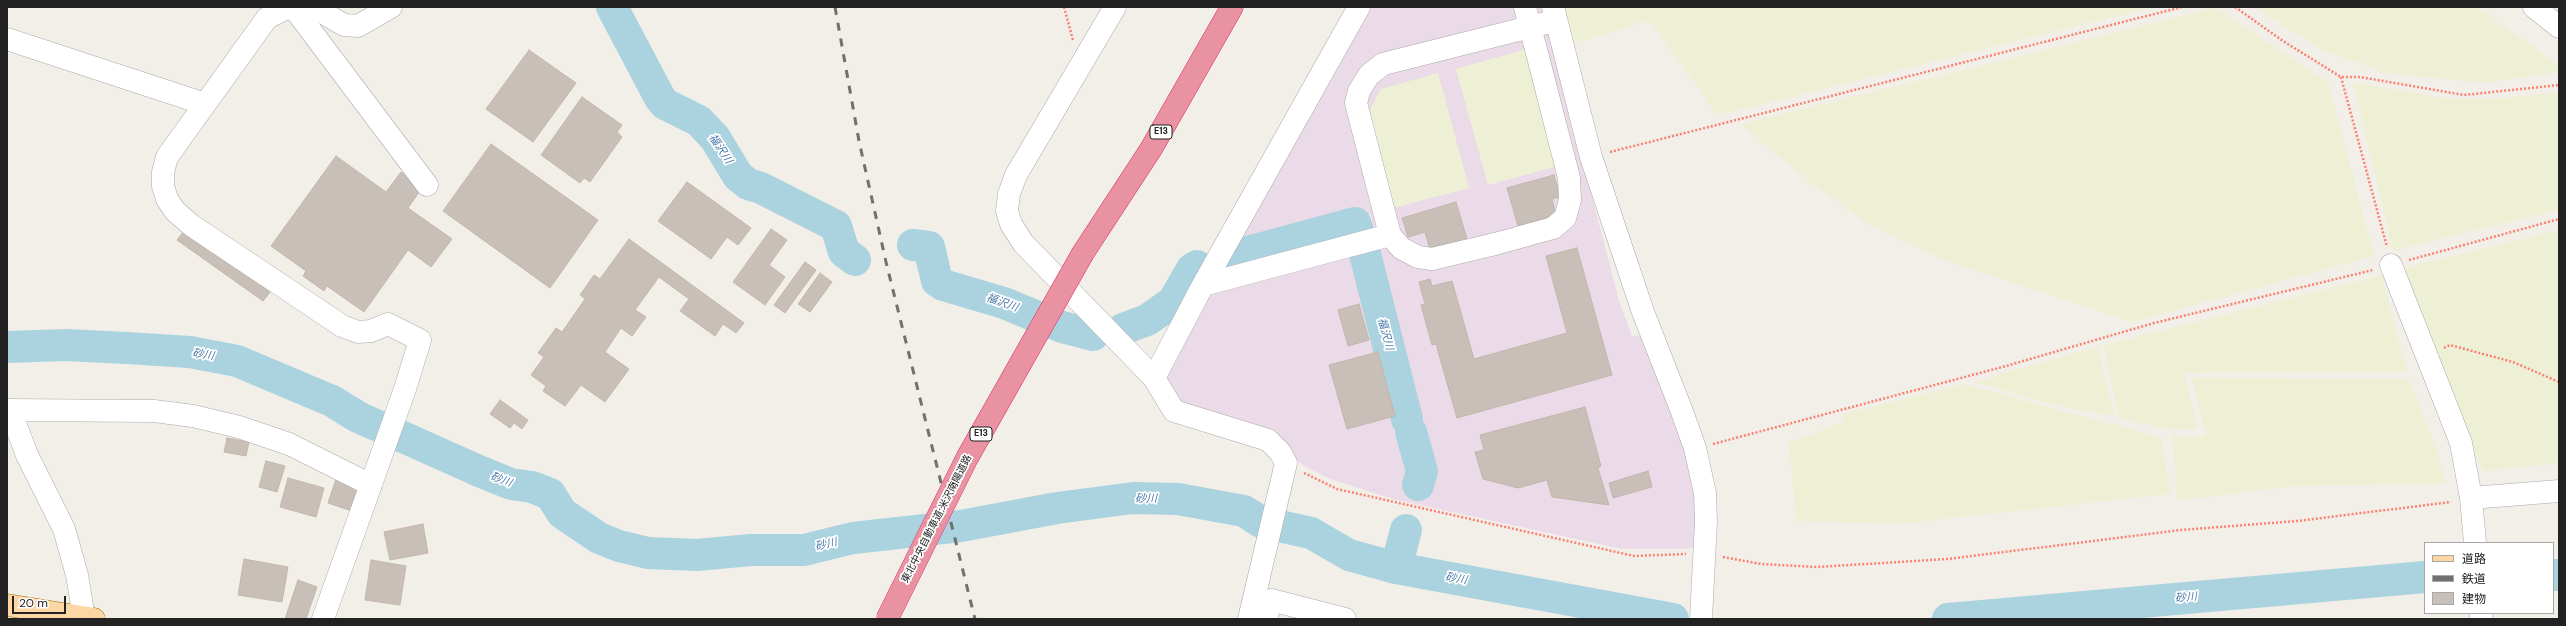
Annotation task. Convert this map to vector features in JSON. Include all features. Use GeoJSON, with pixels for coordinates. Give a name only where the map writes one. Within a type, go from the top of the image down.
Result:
{"type":"FeatureCollection","features":[{"type":"Feature","properties":{"kind":"highway","name":"東北中央自動車道;米沢南陽道路"},"geometry":{"type":"LineString","coordinates":[[887,619],[967,458],[1083,253],[1138,143],[1216,7]]}},
{"type":"Feature","properties":{"kind":"highway","name":"東北中央自動車道;米沢南陽道路"},"geometry":{"type":"LineString","coordinates":[[1083,253],[1151,149],[1232,7]]}},
{"type":"Feature","properties":{"kind":"main road"},"geometry":{"type":"LineString","coordinates":[[7,605],[89,618]]}},
{"type":"Feature","properties":{"kind":"street"},"geometry":{"type":"LineString","coordinates":[[289,7],[267,18],[167,157],[163,172],[165,192],[175,211],[191,225],[342,326],[358,332],[371,331],[388,324],[420,340],[405,388],[323,619]]}},
{"type":"Feature","properties":{"kind":"street"},"geometry":{"type":"LineString","coordinates":[[293,7],[427,185]]}},
{"type":"Feature","properties":{"kind":"street"},"geometry":{"type":"LineString","coordinates":[[313,7],[344,25],[358,26],[390,7]]}},
{"type":"Feature","properties":{"kind":"street"},"geometry":{"type":"LineString","coordinates":[[1115,7],[1016,176],[1009,194],[1007,211],[1011,224],[1023,243],[1154,378],[1174,411],[1268,440],[1280,452],[1284,471],[1249,619]]}},
{"type":"Feature","properties":{"kind":"street"},"geometry":{"type":"LineString","coordinates":[[1154,378],[1203,285],[1359,7]]}},
{"type":"Feature","properties":{"kind":"street"},"geometry":{"type":"LineString","coordinates":[[2534,7],[2559,27]]}},
{"type":"Feature","properties":{"kind":"street"},"geometry":{"type":"LineString","coordinates":[[1528,17],[1569,178],[1570,200],[1565,218],[1553,228],[1432,259],[1418,257],[1401,248],[1390,235],[1356,102],[1359,91],[1369,75],[1383,64],[1528,17],[1554,14],[1591,157],[1643,312],[1695,448],[1706,493],[1701,619]]}},
{"type":"Feature","properties":{"kind":"street"},"geometry":{"type":"LineString","coordinates":[[7,39],[205,104]]}},
{"type":"Feature","properties":{"kind":"street"},"geometry":{"type":"LineString","coordinates":[[1203,285],[1390,235]]}},
{"type":"Feature","properties":{"kind":"street"},"geometry":{"type":"LineString","coordinates":[[2391,265],[2428,355],[2461,443],[2472,503],[2475,542]]}},
{"type":"Feature","properties":{"kind":"street"},"geometry":{"type":"LineString","coordinates":[[89,618],[64,529],[27,455],[8,410],[154,411],[193,416],[239,427],[288,444],[372,480]]}},
{"type":"Feature","properties":{"kind":"street"},"geometry":{"type":"LineString","coordinates":[[2472,503],[2559,490]]}},
{"type":"Feature","properties":{"kind":"street"},"geometry":{"type":"LineString","coordinates":[[1266,619],[1271,600],[1346,619]]}},
{"type":"Feature","properties":{"kind":"path"},"geometry":{"type":"LineString","coordinates":[[1064,7],[1074,45],[1085,59]]}},
{"type":"Feature","properties":{"kind":"path"},"geometry":{"type":"LineString","coordinates":[[1591,157],[2182,7]]}},
{"type":"Feature","properties":{"kind":"path"},"geometry":{"type":"LineString","coordinates":[[2235,7],[2283,42],[2341,77],[2360,77],[2464,95],[2559,85]]}},
{"type":"Feature","properties":{"kind":"path"},"geometry":{"type":"LineString","coordinates":[[2341,77],[2391,265]]}},
{"type":"Feature","properties":{"kind":"path"},"geometry":{"type":"LineString","coordinates":[[1695,448],[2006,366],[2154,324],[2391,265],[2559,219]]}},
{"type":"Feature","properties":{"kind":"path"},"geometry":{"type":"LineString","coordinates":[[2428,355],[2450,345],[2513,362],[2559,382]]}},
{"type":"Feature","properties":{"kind":"path"},"geometry":{"type":"LineString","coordinates":[[1284,471],[1337,489],[1634,556],[1704,559],[1817,568],[1948,559],[2181,530],[2297,521],[2472,503]]}},
{"type":"Feature","properties":{"kind":"shaded area"},"geometry":{"type":"Polygon","coordinates":[[[1371,7],[1542,7],[1620,304],[1632,336],[1642,335],[1687,454],[1694,485],[1696,546],[1688,549],[1622,549],[1392,499],[1328,478],[1301,464],[1285,446],[1178,405],[1164,377],[1371,7]]]}},
{"type":"Feature","properties":{"kind":"green space"},"geometry":{"type":"Polygon","coordinates":[[[1565,7],[2155,7],[1718,115],[1649,21],[1575,43],[1565,7]]]}},
{"type":"Feature","properties":{"kind":"green space"},"geometry":{"type":"Polygon","coordinates":[[[2255,7],[2478,7],[2559,66],[2559,72],[2483,83],[2389,74],[2323,51],[2255,7]]]}},
{"type":"Feature","properties":{"kind":"green space"},"geometry":{"type":"Polygon","coordinates":[[[2216,8],[2328,82],[2374,256],[2132,322],[1939,258],[1866,223],[1797,172],[1741,124],[2216,8]]]}},
{"type":"Feature","properties":{"kind":"green space"},"geometry":{"type":"Polygon","coordinates":[[[1526,49],[1558,166],[1488,185],[1456,69],[1526,49]]]}},
{"type":"Feature","properties":{"kind":"green space"},"geometry":{"type":"Polygon","coordinates":[[[1438,73],[1469,188],[1393,208],[1368,114],[1381,89],[1438,73]]]}},
{"type":"Feature","properties":{"kind":"green space"},"geometry":{"type":"Polygon","coordinates":[[[2353,82],[2449,99],[2497,99],[2559,92],[2559,210],[2393,251],[2353,82]]]}},
{"type":"Feature","properties":{"kind":"green space"},"geometry":{"type":"Polygon","coordinates":[[[2559,230],[2559,463],[2484,471],[2473,451],[2401,269],[2559,230]]]}},
{"type":"Feature","properties":{"kind":"green space"},"geometry":{"type":"Polygon","coordinates":[[[2382,275],[2407,372],[2184,373],[2198,429],[2166,429],[2119,418],[2103,345],[2382,275]]]}},
{"type":"Feature","properties":{"kind":"green space"},"geometry":{"type":"Polygon","coordinates":[[[2098,346],[2114,416],[2051,404],[1974,382],[2098,346]]]}},
{"type":"Feature","properties":{"kind":"green space"},"geometry":{"type":"Polygon","coordinates":[[[2192,378],[2409,379],[2436,449],[2446,484],[2292,486],[2178,501],[2172,436],[2206,437],[2192,378]]]}},
{"type":"Feature","properties":{"kind":"green space"},"geometry":{"type":"Polygon","coordinates":[[[1963,384],[2161,437],[2171,494],[1899,524],[1796,521],[1789,442],[1844,422],[1842,414],[1963,384]]]}},
{"type":"Feature","properties":{"kind":"building"},"geometry":{"type":"Polygon","coordinates":[[[529,50],[576,83],[533,142],[486,109],[529,50]]]}},
{"type":"Feature","properties":{"kind":"building"},"geometry":{"type":"Polygon","coordinates":[[[582,97],[622,125],[617,132],[622,137],[590,182],[584,178],[580,183],[541,155],[582,97]]]}},
{"type":"Feature","properties":{"kind":"building"},"geometry":{"type":"Polygon","coordinates":[[[491,144],[598,220],[550,288],[443,211],[491,144]]]}},
{"type":"Feature","properties":{"kind":"building"},"geometry":{"type":"Polygon","coordinates":[[[336,156],[386,192],[401,172],[422,188],[408,208],[452,239],[431,267],[408,250],[364,312],[327,286],[324,291],[303,276],[306,271],[271,246],[336,156]]]}},
{"type":"Feature","properties":{"kind":"building"},"geometry":{"type":"Polygon","coordinates":[[[1554,175],[1560,197],[1552,199],[1556,215],[1518,226],[1507,188],[1554,175]]]}},
{"type":"Feature","properties":{"kind":"building"},"geometry":{"type":"Polygon","coordinates":[[[687,182],[751,228],[738,245],[727,237],[711,259],[658,221],[687,182]]]}},
{"type":"Feature","properties":{"kind":"building"},"geometry":{"type":"Polygon","coordinates":[[[1456,202],[1467,239],[1430,250],[1425,232],[1408,237],[1402,218],[1456,202]]]}},
{"type":"Feature","properties":{"kind":"building"},"geometry":{"type":"Polygon","coordinates":[[[771,229],[787,240],[769,265],[785,277],[765,305],[733,282],[771,229]]]}},
{"type":"Feature","properties":{"kind":"building"},"geometry":{"type":"Polygon","coordinates":[[[184,231],[270,292],[263,301],[177,240],[184,231]]]}},
{"type":"Feature","properties":{"kind":"building"},"geometry":{"type":"Polygon","coordinates":[[[629,239],[744,323],[736,333],[723,324],[715,336],[680,311],[689,299],[659,277],[635,310],[646,317],[632,336],[621,328],[605,352],[629,369],[605,402],[581,385],[565,406],[543,391],[546,386],[531,375],[544,357],[538,353],[556,328],[562,332],[585,299],[580,295],[594,275],[600,279],[629,239]]]}},
{"type":"Feature","properties":{"kind":"building"},"geometry":{"type":"Polygon","coordinates":[[[1577,248],[1612,375],[1457,418],[1436,344],[1432,345],[1421,305],[1425,304],[1419,282],[1430,279],[1432,286],[1452,281],[1474,359],[1567,333],[1546,256],[1577,248]]]}},
{"type":"Feature","properties":{"kind":"building"},"geometry":{"type":"Polygon","coordinates":[[[805,262],[816,270],[785,313],[774,305],[805,262]]]}},
{"type":"Feature","properties":{"kind":"building"},"geometry":{"type":"Polygon","coordinates":[[[820,273],[832,282],[810,312],[798,304],[820,273]]]}},
{"type":"Feature","properties":{"kind":"building"},"geometry":{"type":"Polygon","coordinates":[[[1359,304],[1369,340],[1348,346],[1338,310],[1359,304]]]}},
{"type":"Feature","properties":{"kind":"building"},"geometry":{"type":"Polygon","coordinates":[[[1378,352],[1395,416],[1347,429],[1329,365],[1378,352]]]}},
{"type":"Feature","properties":{"kind":"building"},"geometry":{"type":"Polygon","coordinates":[[[500,400],[528,420],[522,429],[514,423],[510,428],[490,414],[500,400]]]}},
{"type":"Feature","properties":{"kind":"building"},"geometry":{"type":"Polygon","coordinates":[[[1585,407],[1601,466],[1598,468],[1609,505],[1552,497],[1547,480],[1518,488],[1483,479],[1475,452],[1484,450],[1480,435],[1585,407]]]}},
{"type":"Feature","properties":{"kind":"building"},"geometry":{"type":"Polygon","coordinates":[[[227,438],[249,442],[246,456],[224,452],[227,438]]]}},
{"type":"Feature","properties":{"kind":"building"},"geometry":{"type":"Polygon","coordinates":[[[266,461],[285,466],[277,492],[259,487],[266,461]]]}},
{"type":"Feature","properties":{"kind":"building"},"geometry":{"type":"Polygon","coordinates":[[[1648,471],[1652,487],[1613,498],[1609,483],[1648,471]]]}},
{"type":"Feature","properties":{"kind":"building"},"geometry":{"type":"Polygon","coordinates":[[[288,478],[324,488],[316,517],[280,507],[288,478]]]}},
{"type":"Feature","properties":{"kind":"building"},"geometry":{"type":"Polygon","coordinates":[[[336,479],[360,487],[352,511],[328,503],[336,479]]]}},
{"type":"Feature","properties":{"kind":"building"},"geometry":{"type":"Polygon","coordinates":[[[423,524],[428,553],[390,560],[384,532],[423,524]]]}},
{"type":"Feature","properties":{"kind":"building"},"geometry":{"type":"Polygon","coordinates":[[[244,559],[288,567],[282,602],[238,595],[244,559]]]}},
{"type":"Feature","properties":{"kind":"building"},"geometry":{"type":"Polygon","coordinates":[[[371,560],[406,566],[400,605],[365,600],[371,560]]]}},
{"type":"Feature","properties":{"kind":"building"},"geometry":{"type":"Polygon","coordinates":[[[298,580],[317,587],[306,619],[285,619],[298,580]]]}},
{"type":"Feature","properties":{"kind":"waterway","name":"福沢川"},"geometry":{"type":"LineString","coordinates":[[612,7],[660,98],[665,104],[699,121],[715,138],[738,176],[748,184],[761,188],[836,226],[844,252],[855,260]]}},
{"type":"Feature","properties":{"kind":"waterway","name":"福沢川"},"geometry":{"type":"LineString","coordinates":[[1237,255],[1355,223],[1359,234]]}},
{"type":"Feature","properties":{"kind":"waterway","name":"福沢川"},"geometry":{"type":"LineString","coordinates":[[913,245],[929,247],[937,281],[943,285],[1004,303],[1062,327],[1093,335]]}},
{"type":"Feature","properties":{"kind":"waterway","name":"福沢川"},"geometry":{"type":"LineString","coordinates":[[1364,250],[1407,419]]}},
{"type":"Feature","properties":{"kind":"waterway","name":"福沢川"},"geometry":{"type":"LineString","coordinates":[[1123,329],[1147,320],[1173,302],[1192,269],[1197,266]]}},
{"type":"Feature","properties":{"kind":"waterway","name":"砂川"},"geometry":{"type":"LineString","coordinates":[[7,347],[66,345],[127,348],[190,352],[237,361],[332,401],[358,417],[479,471],[511,484],[532,487],[550,494],[562,513],[599,538],[619,546],[648,553],[697,555],[751,550],[804,550],[853,538],[961,526],[1057,508],[1133,498],[1178,499],[1244,511],[1261,522],[1311,533],[1349,555],[1396,568],[1673,619]]}},
{"type":"Feature","properties":{"kind":"waterway","name":"福沢川"},"geometry":{"type":"LineString","coordinates":[[1411,432],[1422,471],[1418,485]]}},
{"type":"Feature","properties":{"kind":"waterway","name":"福沢川"},"geometry":{"type":"LineString","coordinates":[[1396,568],[1406,530]]}},
{"type":"Feature","properties":{"kind":"waterway","name":"砂川"},"geometry":{"type":"LineString","coordinates":[[2554,575],[2559,575]]}},
{"type":"Feature","properties":{"kind":"waterway","name":"砂川"},"geometry":{"type":"LineString","coordinates":[[1948,619],[2424,577]]}},
{"type":"Feature","properties":{"kind":"railway"},"geometry":{"type":"LineString","coordinates":[[835,7],[859,141],[886,262],[975,619]]}}]}
